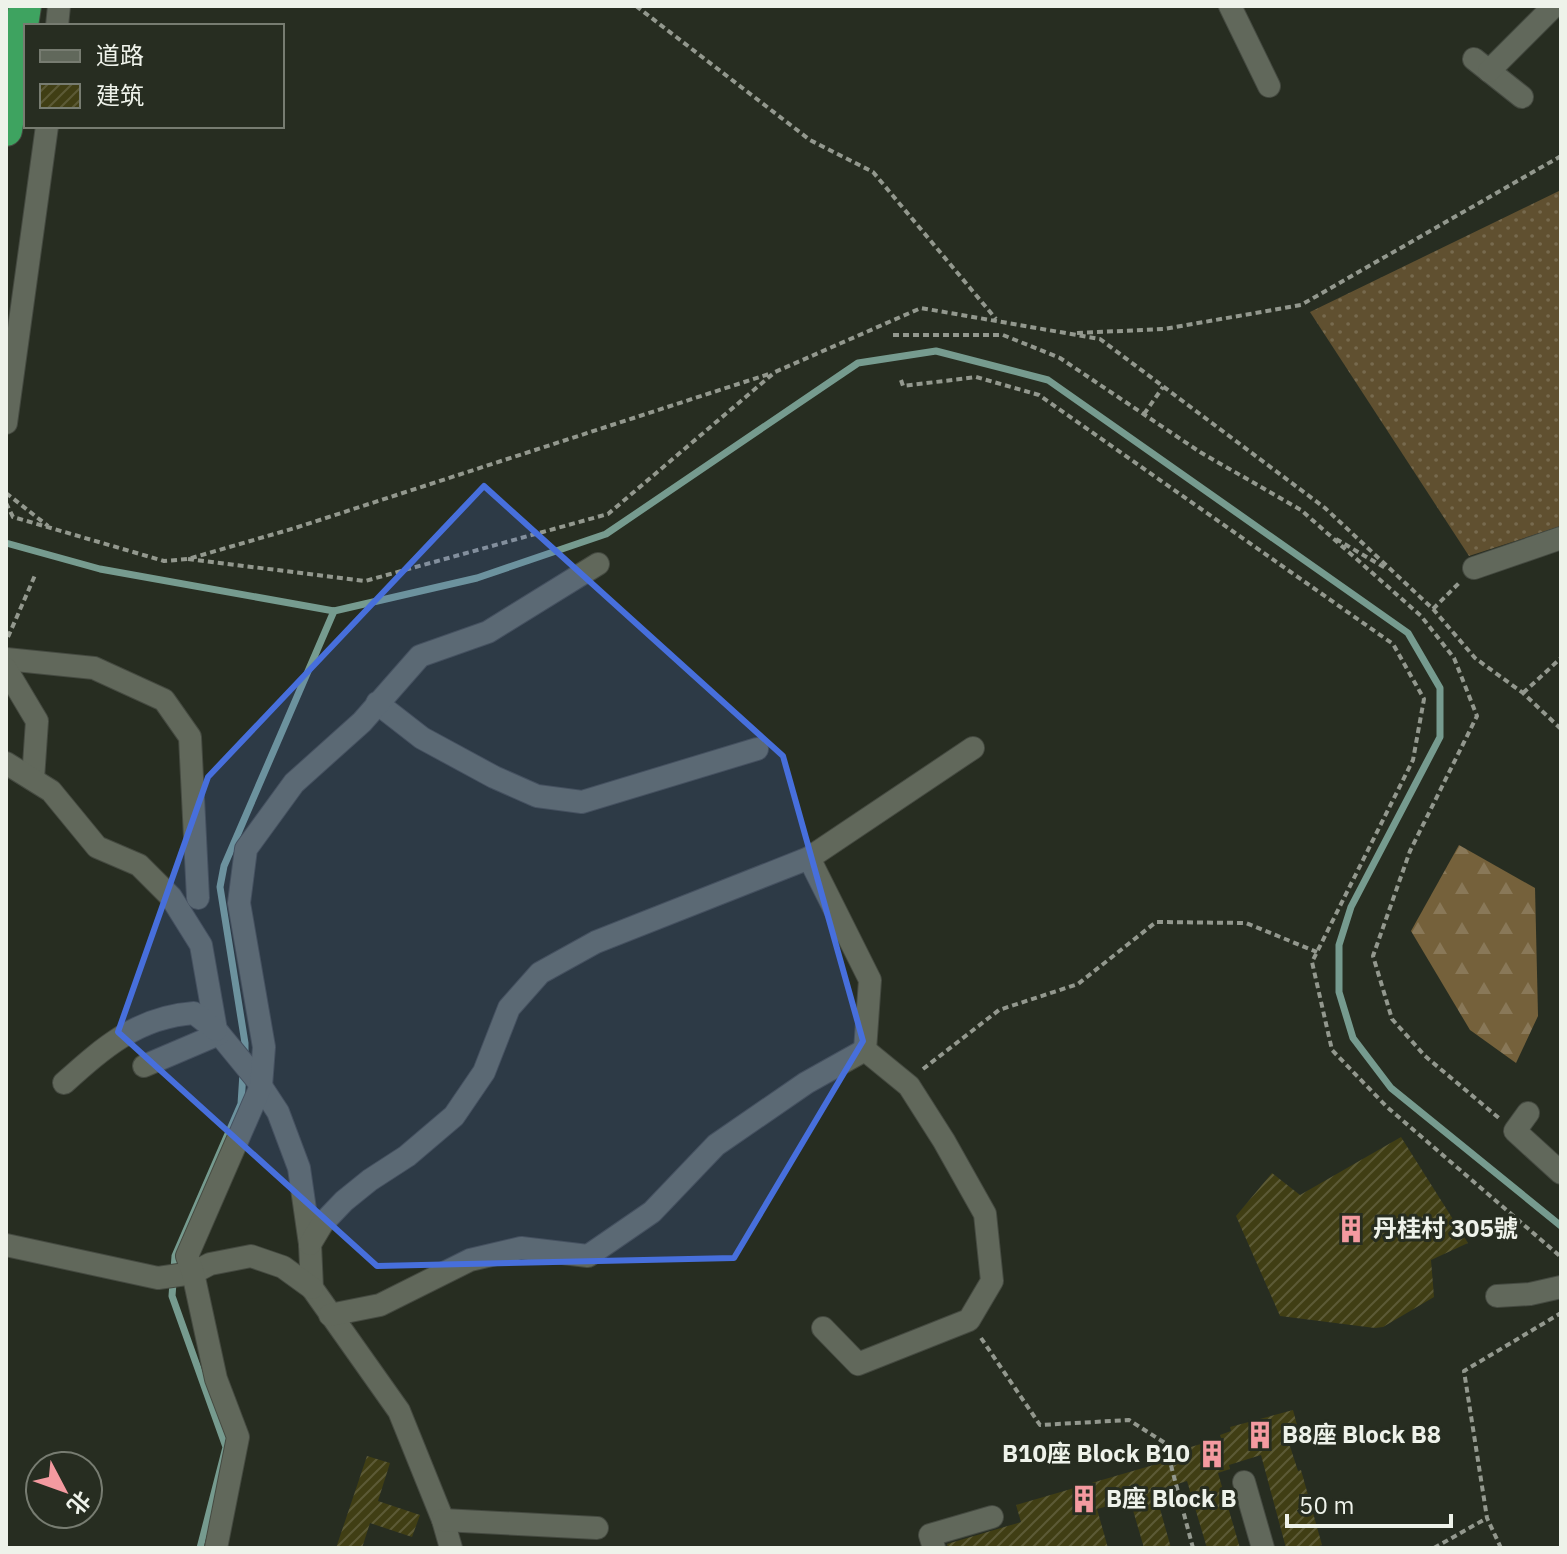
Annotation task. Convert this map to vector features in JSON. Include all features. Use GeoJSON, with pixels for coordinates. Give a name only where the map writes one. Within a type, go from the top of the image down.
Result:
{"type":"FeatureCollection","features":[{"type":"Feature","properties":{"kind":"highway"},"geometry":{"type":"LineString","coordinates":[[6,130],[25,6]]}},
{"type":"Feature","properties":{"kind":"street"},"geometry":{"type":"LineString","coordinates":[[1230,6],[1269,86]]}},
{"type":"Feature","properties":{"kind":"street"},"geometry":{"type":"LineString","coordinates":[[1522,97],[1482,65],[1554,6]]}},
{"type":"Feature","properties":{"kind":"street"},"geometry":{"type":"LineString","coordinates":[[6,423],[47,128]]}},
{"type":"Feature","properties":{"kind":"street"},"geometry":{"type":"LineString","coordinates":[[1474,568],[1561,538]]}},
{"type":"Feature","properties":{"kind":"street"},"geometry":{"type":"LineString","coordinates":[[216,1548],[238,1437],[216,1379],[187,1256],[259,1083],[264,1047],[239,903],[246,849],[294,783],[362,722],[420,656],[488,632],[598,564]]}},
{"type":"Feature","properties":{"kind":"street"},"geometry":{"type":"LineString","coordinates":[[6,659],[94,668],[164,700],[190,737],[198,898]]}},
{"type":"Feature","properties":{"kind":"street"},"geometry":{"type":"LineString","coordinates":[[6,669],[37,721],[33,779]]}},
{"type":"Feature","properties":{"kind":"street"},"geometry":{"type":"LineString","coordinates":[[377,703],[422,738],[494,777],[537,796],[582,802],[757,749]]}},
{"type":"Feature","properties":{"kind":"street"},"geometry":{"type":"LineString","coordinates":[[310,1244],[322,1224],[344,1201],[407,1156],[454,1116],[484,1072],[509,1008],[540,973],[596,942],[809,858],[973,748]]}},
{"type":"Feature","properties":{"kind":"street"},"geometry":{"type":"LineString","coordinates":[[6,763],[51,791],[97,847],[139,865],[171,897],[201,945],[217,1032]]}},
{"type":"Feature","properties":{"kind":"street"},"geometry":{"type":"LineString","coordinates":[[809,858],[870,980],[865,1050]]}},
{"type":"Feature","properties":{"kind":"street"},"geometry":{"type":"LineString","coordinates":[[64,1083],[109,1042],[169,1015],[194,1013],[217,1032],[259,1083],[278,1112],[299,1168],[310,1244],[312,1288]]}},
{"type":"Feature","properties":{"kind":"street"},"geometry":{"type":"LineString","coordinates":[[144,1066],[217,1032]]}},
{"type":"Feature","properties":{"kind":"street"},"geometry":{"type":"LineString","coordinates":[[823,1328],[858,1364],[969,1320],[992,1281],[985,1214],[909,1086],[865,1050]]}},
{"type":"Feature","properties":{"kind":"street"},"geometry":{"type":"LineString","coordinates":[[330,1315],[380,1305],[470,1260],[521,1248],[588,1256],[652,1212],[716,1145],[806,1083],[865,1050]]}},
{"type":"Feature","properties":{"kind":"street"},"geometry":{"type":"LineString","coordinates":[[1521,1122],[1561,1173]]}},
{"type":"Feature","properties":{"kind":"street"},"geometry":{"type":"LineString","coordinates":[[6,1245],[158,1278],[193,1273],[210,1264],[251,1256],[283,1267],[312,1288],[399,1411],[443,1520],[451,1548]]}},
{"type":"Feature","properties":{"kind":"street"},"geometry":{"type":"LineString","coordinates":[[1497,1296],[1530,1294],[1561,1287]]}},
{"type":"Feature","properties":{"kind":"street"},"geometry":{"type":"LineString","coordinates":[[1244,1482],[1263,1548]]}},
{"type":"Feature","properties":{"kind":"street"},"geometry":{"type":"LineString","coordinates":[[934,1548],[930,1535],[992,1517]]}},
{"type":"Feature","properties":{"kind":"street"},"geometry":{"type":"LineString","coordinates":[[443,1520],[597,1528]]}},
{"type":"Feature","properties":{"kind":"path"},"geometry":{"type":"LineString","coordinates":[[636,6],[810,140],[873,172],[998,321]]}},
{"type":"Feature","properties":{"kind":"path"},"geometry":{"type":"LineString","coordinates":[[1066,333],[1164,329],[1301,305],[1561,156]]}},
{"type":"Feature","properties":{"kind":"path"},"geometry":{"type":"LineString","coordinates":[[6,503],[13,517],[164,561],[188,559],[295,528],[775,372],[921,308],[1100,339],[1325,508],[1433,609],[1475,658],[1523,693],[1561,729]]}},
{"type":"Feature","properties":{"kind":"path"},"geometry":{"type":"LineString","coordinates":[[893,335],[1003,335],[1060,358],[1200,452],[1301,510],[1421,616],[1454,658],[1477,716],[1410,851],[1389,900],[1373,956],[1392,1019],[1425,1056],[1521,1122]]}},
{"type":"Feature","properties":{"kind":"path"},"geometry":{"type":"LineString","coordinates":[[188,559],[365,581],[608,514],[775,372]]}},
{"type":"Feature","properties":{"kind":"path"},"geometry":{"type":"LineString","coordinates":[[901,380],[903,386],[976,377],[1039,395],[1393,644],[1424,699],[1413,760],[1354,885],[1312,962],[1332,1050],[1387,1107],[1561,1257]]}},
{"type":"Feature","properties":{"kind":"path"},"geometry":{"type":"LineString","coordinates":[[1144,414],[1163,387]]}},
{"type":"Feature","properties":{"kind":"path"},"geometry":{"type":"LineString","coordinates":[[6,493],[50,527]]}},
{"type":"Feature","properties":{"kind":"path"},"geometry":{"type":"LineString","coordinates":[[1326,533],[1396,574]]}},
{"type":"Feature","properties":{"kind":"path"},"geometry":{"type":"LineString","coordinates":[[1433,609],[1474,568]]}},
{"type":"Feature","properties":{"kind":"path"},"geometry":{"type":"LineString","coordinates":[[6,643],[36,573]]}},
{"type":"Feature","properties":{"kind":"path"},"geometry":{"type":"LineString","coordinates":[[1523,693],[1561,658]]}},
{"type":"Feature","properties":{"kind":"path"},"geometry":{"type":"LineString","coordinates":[[909,1086],[927,1065],[999,1010],[1078,984],[1156,922],[1246,923],[1317,952]]}},
{"type":"Feature","properties":{"kind":"path"},"geometry":{"type":"LineString","coordinates":[[1422,1062],[1425,1056]]}},
{"type":"Feature","properties":{"kind":"path"},"geometry":{"type":"LineString","coordinates":[[1387,1107],[1393,1099]]}},
{"type":"Feature","properties":{"kind":"path"},"geometry":{"type":"LineString","coordinates":[[1501,1548],[1487,1518],[1464,1371],[1561,1313]]}},
{"type":"Feature","properties":{"kind":"path"},"geometry":{"type":"LineString","coordinates":[[969,1320],[1040,1425],[1129,1420],[1165,1443],[1193,1548]]}},
{"type":"Feature","properties":{"kind":"path"},"geometry":{"type":"LineString","coordinates":[[1434,1548],[1487,1518]]}},
{"type":"Feature","properties":{"kind":"highlighted area"},"geometry":{"type":"Polygon","coordinates":[[[484,486],[783,756],[863,1041],[734,1258],[377,1266],[118,1032],[208,777],[484,486]]]}},
{"type":"Feature","properties":{"kind":"shaded area"},"geometry":{"type":"Polygon","coordinates":[[[1561,190],[1561,526],[1469,556],[1310,312],[1561,190]]]}},
{"type":"Feature","properties":{"kind":"green space"},"geometry":{"type":"Polygon","coordinates":[[[1459,845],[1535,888],[1538,1016],[1516,1063],[1470,1030],[1411,931],[1459,845]]]}},
{"type":"Feature","properties":{"kind":"building","name":"丹桂村 305號"},"geometry":{"type":"Polygon","coordinates":[[[1401,1137],[1468,1243],[1431,1260],[1434,1297],[1383,1327],[1375,1328],[1280,1316],[1236,1216],[1272,1173],[1300,1195],[1401,1137]]]}},
{"type":"Feature","properties":{"kind":"building"},"geometry":{"type":"Polygon","coordinates":[[[1293,1410],[1300,1436],[1288,1440],[1298,1471],[1301,1470],[1322,1545],[1286,1548],[1261,1455],[1229,1465],[1230,1469],[1218,1473],[1240,1548],[1207,1548],[1187,1481],[1155,1491],[1171,1548],[1144,1548],[1130,1500],[1097,1509],[1108,1548],[948,1548],[947,1544],[1021,1522],[1016,1505],[1174,1459],[1185,1453],[1184,1449],[1221,1438],[1220,1435],[1231,1431],[1230,1427],[1293,1410]]]}},
{"type":"Feature","properties":{"kind":"building"},"geometry":{"type":"Polygon","coordinates":[[[367,1456],[390,1463],[378,1501],[420,1515],[412,1537],[370,1523],[362,1548],[336,1548],[367,1456]]]}},
{"type":"Feature","properties":{"kind":"waterway"},"geometry":{"type":"LineString","coordinates":[[6,543],[100,569],[334,611],[477,578],[606,534],[858,363],[936,351],[1048,380],[1408,633],[1440,688],[1440,737],[1351,907],[1339,945],[1339,992],[1353,1038],[1391,1088],[1561,1226]]}},
{"type":"Feature","properties":{"kind":"waterway"},"geometry":{"type":"LineString","coordinates":[[245,1056],[220,887],[224,866],[334,611]]}},
{"type":"Feature","properties":{"kind":"waterway"},"geometry":{"type":"LineString","coordinates":[[200,1548],[226,1447],[172,1296],[175,1256],[241,1104],[243,1073]]}},
{"type":"Feature","properties":{"kind":"place","name":"丹桂村 305號"},"geometry":{"type":"Point","coordinates":[1351,1229]}},
{"type":"Feature","properties":{"kind":"place","name":"B8座 Block B8"},"geometry":{"type":"Point","coordinates":[1260,1435]}},
{"type":"Feature","properties":{"kind":"place","name":"B10座 Block B10"},"geometry":{"type":"Point","coordinates":[1212,1454]}},
{"type":"Feature","properties":{"kind":"place","name":"B座 Block B"},"geometry":{"type":"Point","coordinates":[1084,1499]}}]}
